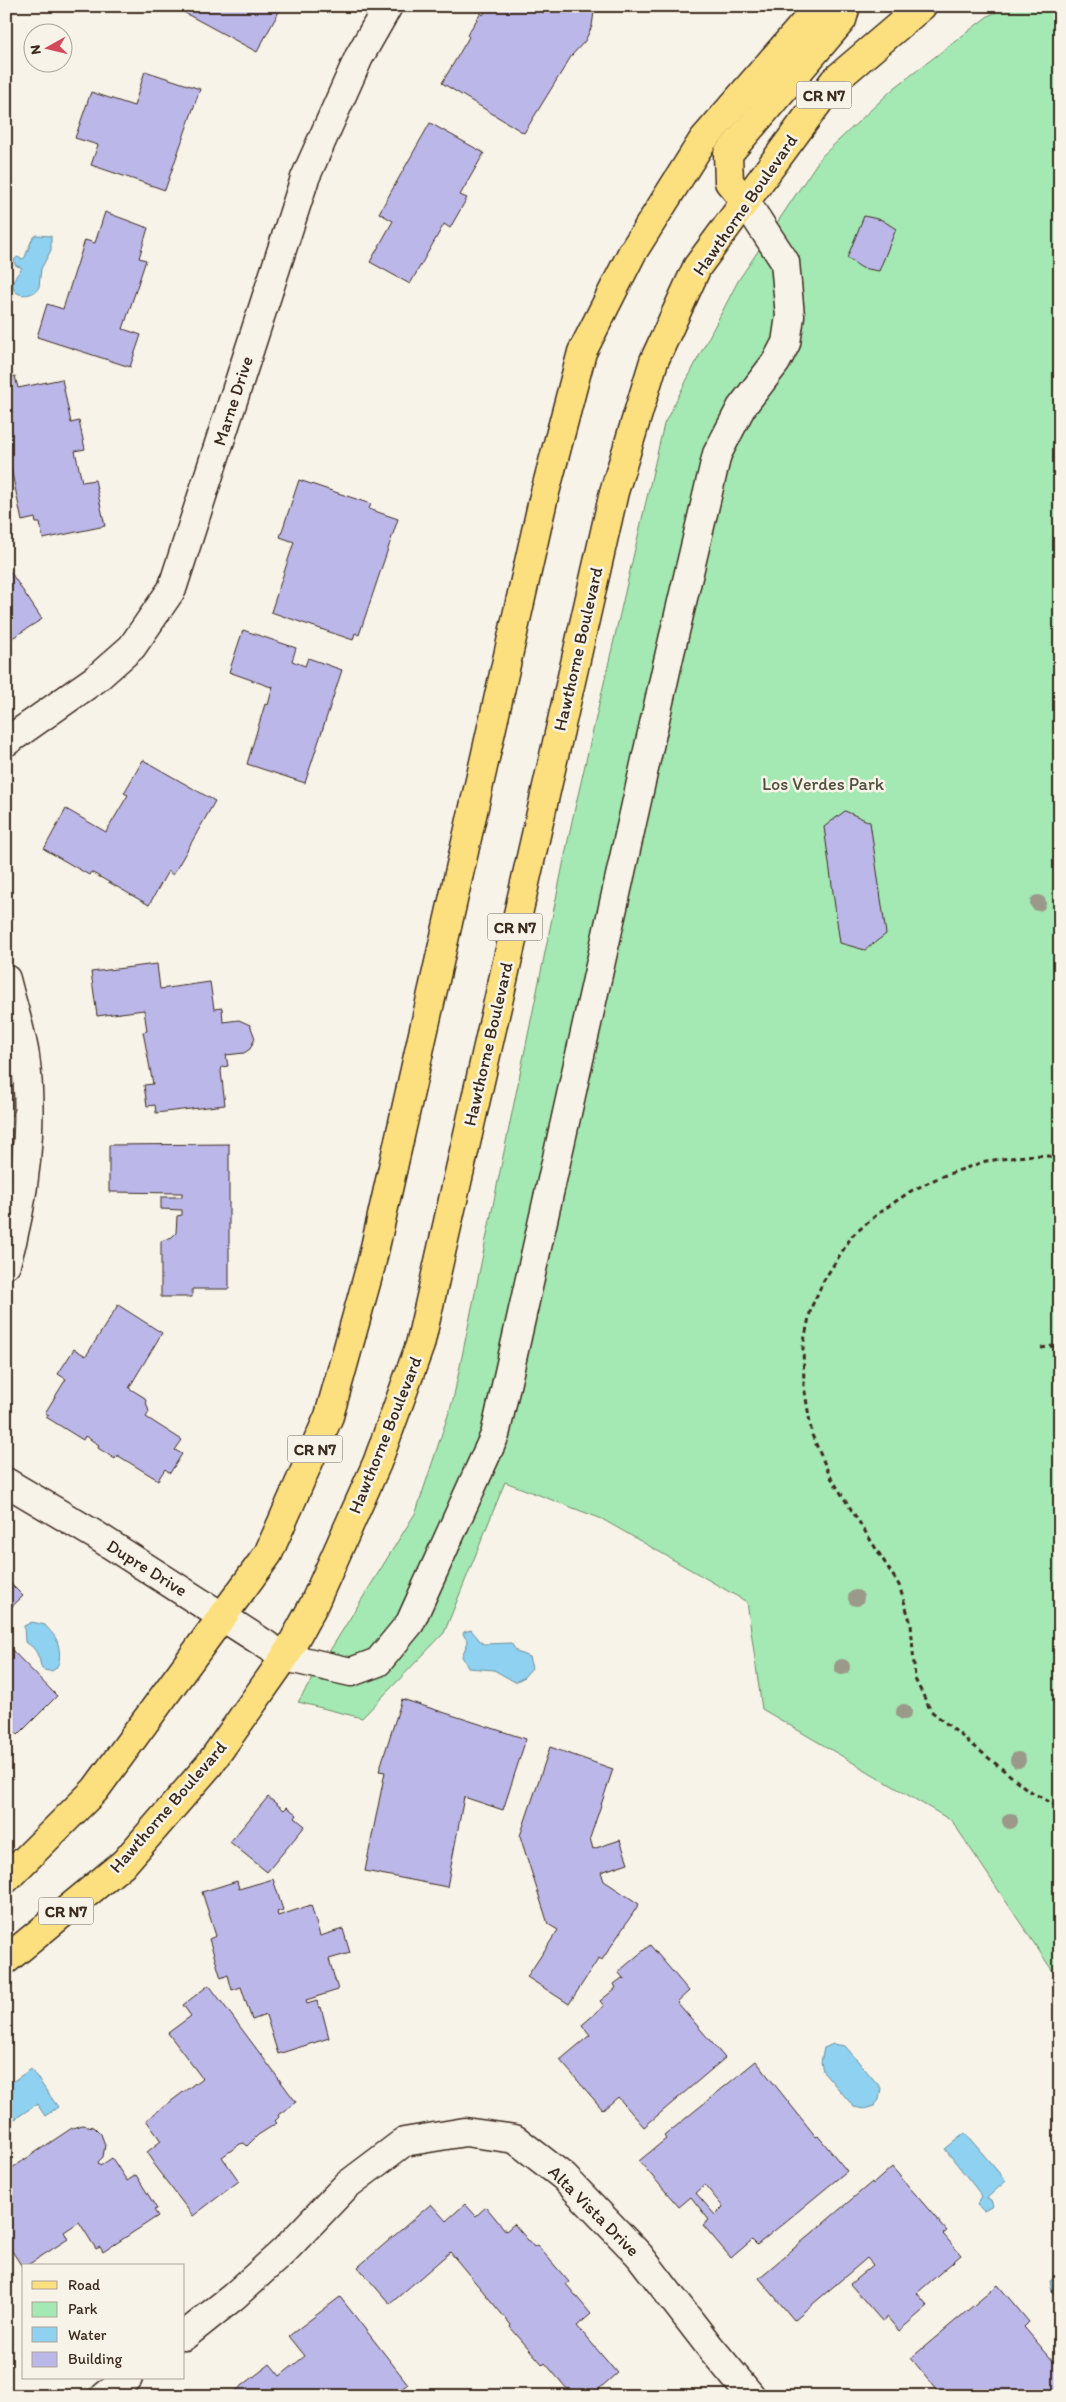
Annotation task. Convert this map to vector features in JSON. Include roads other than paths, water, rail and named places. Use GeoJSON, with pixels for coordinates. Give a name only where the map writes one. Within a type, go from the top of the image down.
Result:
{"type":"FeatureCollection","features":[{"type":"Feature","properties":{"kind":"main road","name":"CR N7"},"geometry":{"type":"LineString","coordinates":[[6,1879],[95,1790],[268,1554],[329,1416],[371,1265],[544,500],[582,352],[632,254],[703,140],[809,18],[822,6]]}},
{"type":"Feature","properties":{"kind":"main road"},"geometry":{"type":"LineString","coordinates":[[745,201],[729,182],[728,154],[842,20],[846,6]]}},
{"type":"Feature","properties":{"kind":"main road","name":"Hawthorne Boulevard"},"geometry":{"type":"LineString","coordinates":[[6,1960],[125,1862],[209,1765],[285,1657],[313,1606],[377,1463],[420,1345],[614,492],[654,361],[697,267],[834,81],[922,6]]}},
{"type":"Feature","properties":{"kind":"street","name":"Marne Drive"},"geometry":{"type":"LineString","coordinates":[[6,742],[98,678],[132,647],[172,588],[305,178],[359,56],[388,6]]}},
{"type":"Feature","properties":{"kind":"street"},"geometry":{"type":"LineString","coordinates":[[285,1657],[351,1672],[378,1662],[410,1623],[495,1435],[667,667],[717,454],[741,408],[776,362],[786,343],[790,316],[785,262],[745,201]]}},
{"type":"Feature","properties":{"kind":"street"},"geometry":{"type":"LineString","coordinates":[[6,979],[25,1057],[29,1141],[15,1234],[6,1264]]}},
{"type":"Feature","properties":{"kind":"street","name":"Dupre Drive"},"geometry":{"type":"LineString","coordinates":[[6,1482],[97,1536],[285,1657]]}},
{"type":"Feature","properties":{"kind":"street","name":"Alta Vista Drive"},"geometry":{"type":"LineString","coordinates":[[185,2335],[233,2297],[284,2251],[347,2185],[404,2142],[465,2132],[515,2139],[564,2177],[639,2255],[710,2347],[751,2396]]}},
{"type":"Feature","properties":{"kind":"street"},"geometry":{"type":"LineString","coordinates":[[105,2396],[125,2380]]}},
{"type":"Feature","properties":{"kind":"water"},"geometry":{"type":"Polygon","coordinates":[[[36,235],[51,236],[51,250],[41,269],[39,287],[32,293],[22,295],[15,291],[13,287],[14,280],[22,268],[15,265],[14,260],[17,257],[23,259],[25,257],[33,237],[36,235]]]}},
{"type":"Feature","properties":{"kind":"water"},"geometry":{"type":"Polygon","coordinates":[[[32,1622],[45,1625],[56,1639],[59,1646],[59,1658],[56,1668],[53,1670],[42,1669],[35,1650],[25,1642],[24,1626],[32,1622]]]}},
{"type":"Feature","properties":{"kind":"water"},"geometry":{"type":"Polygon","coordinates":[[[471,1630],[483,1644],[511,1643],[517,1652],[529,1657],[532,1668],[523,1678],[515,1682],[494,1670],[468,1668],[462,1656],[468,1642],[463,1634],[471,1630]]]}},
{"type":"Feature","properties":{"kind":"water"},"geometry":{"type":"Polygon","coordinates":[[[833,2044],[845,2046],[881,2088],[879,2100],[874,2106],[864,2109],[854,2107],[823,2071],[821,2062],[824,2048],[833,2044]]]}},
{"type":"Feature","properties":{"kind":"water"},"geometry":{"type":"Polygon","coordinates":[[[31,2069],[58,2107],[45,2116],[37,2104],[6,2125],[6,2086],[31,2069]]]}},
{"type":"Feature","properties":{"kind":"water"},"geometry":{"type":"Polygon","coordinates":[[[965,2133],[1006,2181],[987,2198],[991,2200],[993,2206],[984,2211],[977,2205],[982,2196],[945,2149],[965,2133]]]}},
{"type":"Feature","properties":{"kind":"water"},"geometry":{"type":"Polygon","coordinates":[[[1060,2273],[1060,2313],[1055,2307],[1057,2297],[1052,2291],[1050,2281],[1060,2273]]]}},
{"type":"Feature","properties":{"kind":"park label","name":"Los Verdes Park"},"geometry":{"type":"Point","coordinates":[823,784]}}]}
